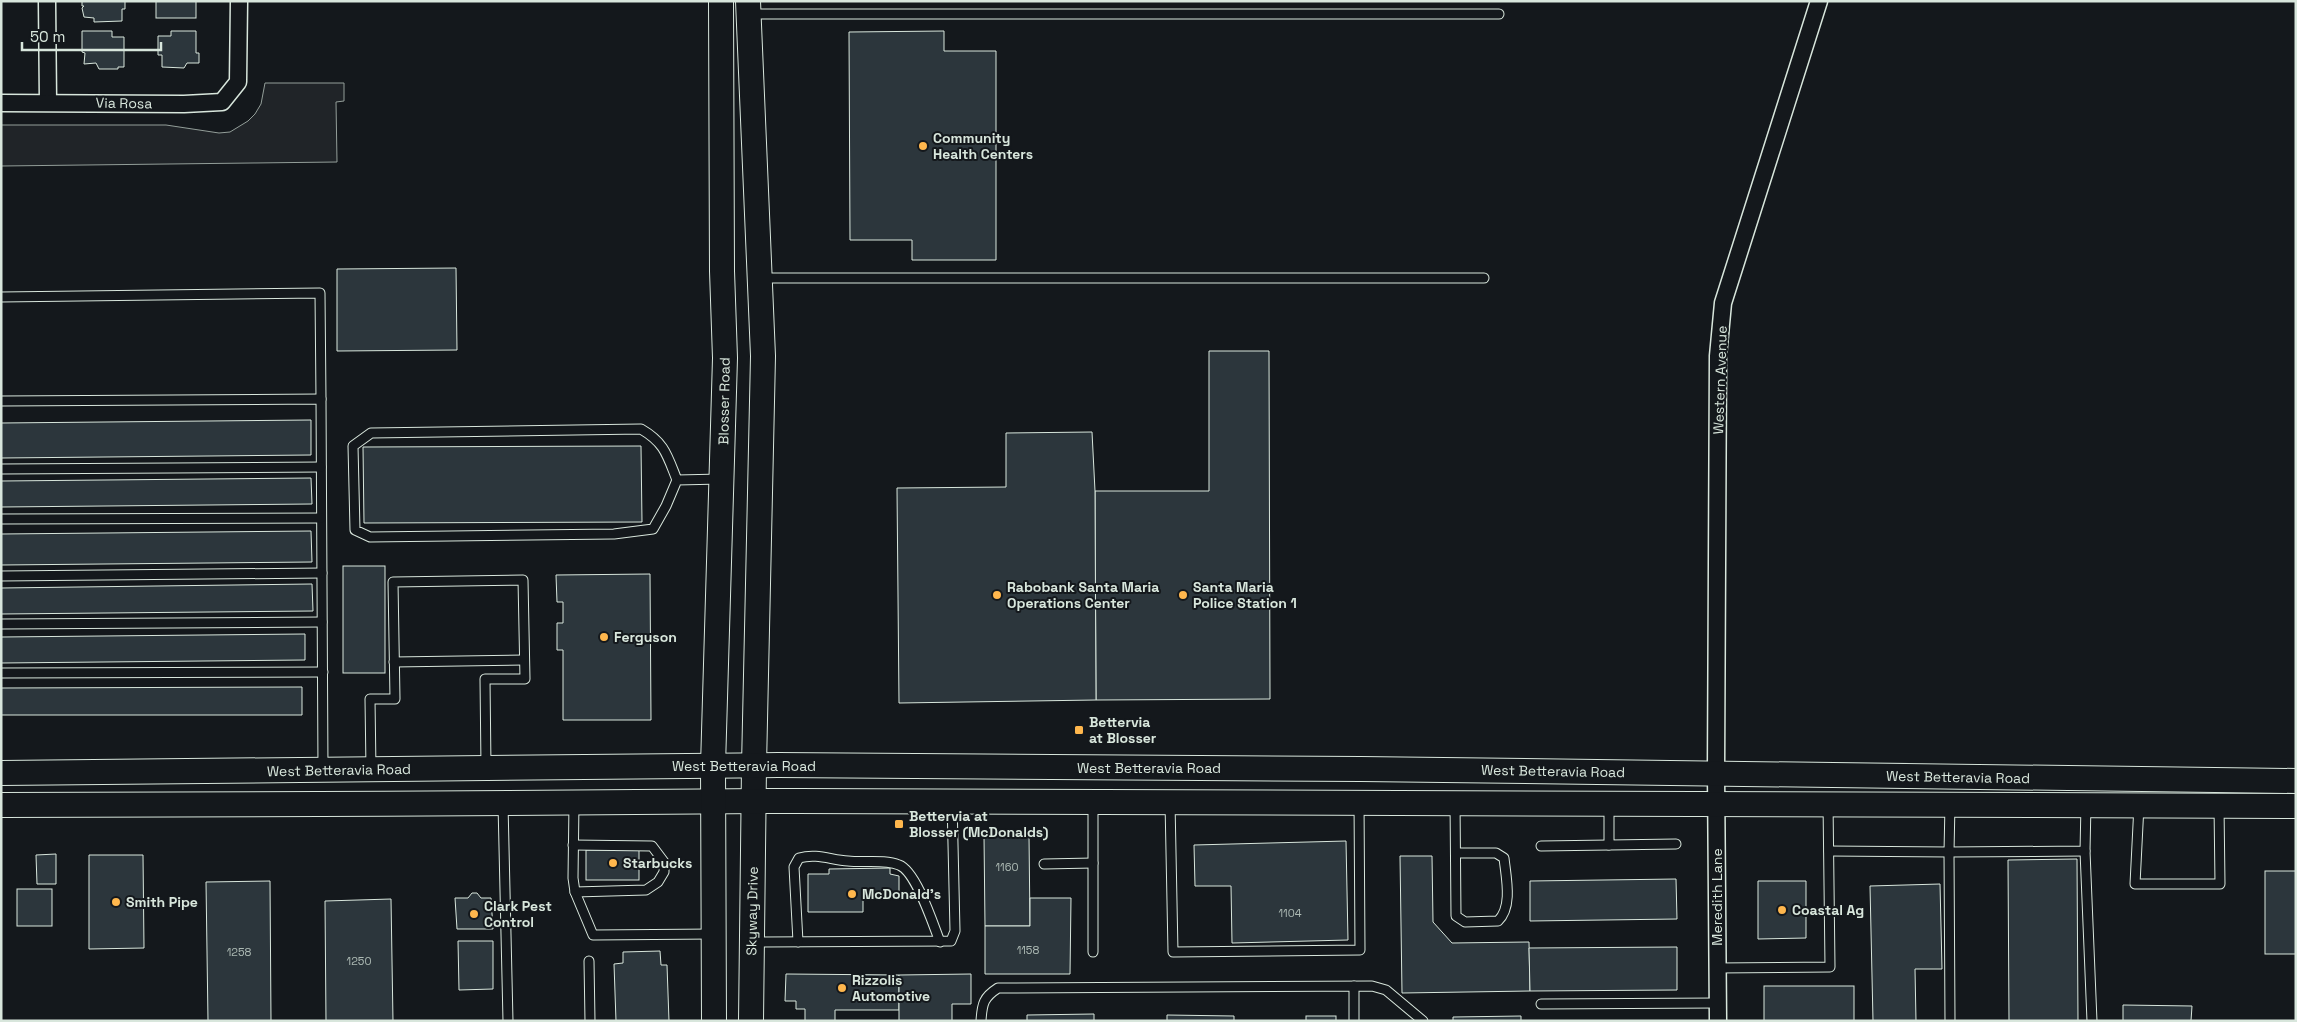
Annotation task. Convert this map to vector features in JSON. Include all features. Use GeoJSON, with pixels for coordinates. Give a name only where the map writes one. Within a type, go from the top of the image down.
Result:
{"type":"FeatureCollection","features":[{"type":"Feature","properties":{"kind":"main road","name":"Blosser Road"},"geometry":{"type":"LineString","coordinates":[[713,802],[725,358],[722,271],[721,1]]}},
{"type":"Feature","properties":{"kind":"main road"},"geometry":{"type":"LineString","coordinates":[[748,8],[763,356],[754,801]]}},
{"type":"Feature","properties":{"kind":"main road","name":"West Betteravia Road"},"geometry":{"type":"LineString","coordinates":[[1,773],[754,766],[1361,769],[2296,781]]}},
{"type":"Feature","properties":{"kind":"main road","name":"West Betteravia Road"},"geometry":{"type":"LineString","coordinates":[[1,805],[238,806],[754,801],[1716,800],[2296,806]]}},
{"type":"Feature","properties":{"kind":"main road","name":"Skyway Drive"},"geometry":{"type":"LineString","coordinates":[[751,1021],[754,801]]}},
{"type":"Feature","properties":{"kind":"main road"},"geometry":{"type":"LineString","coordinates":[[713,802],[714,1021]]}},
{"type":"Feature","properties":{"kind":"street"},"geometry":{"type":"LineString","coordinates":[[47,1],[48,102]]}},
{"type":"Feature","properties":{"kind":"street","name":"Via Rosa"},"geometry":{"type":"LineString","coordinates":[[1,103],[184,104],[222,102],[238,82],[239,1]]}},
{"type":"Feature","properties":{"kind":"street","name":"Western Avenue"},"geometry":{"type":"LineString","coordinates":[[1716,774],[1718,356],[1723,303],[1819,1]]}},
{"type":"Feature","properties":{"kind":"street","name":"Meredith Lane"},"geometry":{"type":"LineString","coordinates":[[1716,774],[1718,1021]]}},
{"type":"Feature","properties":{"kind":"lane"},"geometry":{"type":"LineString","coordinates":[[748,8],[1499,14]]}},
{"type":"Feature","properties":{"kind":"lane"},"geometry":{"type":"LineString","coordinates":[[760,278],[1484,278]]}},
{"type":"Feature","properties":{"kind":"lane"},"geometry":{"type":"LineString","coordinates":[[1,297],[320,293],[323,771]]}},
{"type":"Feature","properties":{"kind":"lane"},"geometry":{"type":"LineString","coordinates":[[1,401],[321,399]]}},
{"type":"Feature","properties":{"kind":"lane"},"geometry":{"type":"LineString","coordinates":[[641,429],[657,439],[667,455],[678,480],[653,529],[614,534],[370,537],[355,530],[353,446],[370,433],[641,429]]}},
{"type":"Feature","properties":{"kind":"lane"},"geometry":{"type":"LineString","coordinates":[[1,469],[321,467]]}},
{"type":"Feature","properties":{"kind":"lane"},"geometry":{"type":"LineString","coordinates":[[678,480],[722,479]]}},
{"type":"Feature","properties":{"kind":"lane"},"geometry":{"type":"LineString","coordinates":[[1,519],[321,518]]}},
{"type":"Feature","properties":{"kind":"lane"},"geometry":{"type":"LineString","coordinates":[[1,576],[322,573]]}},
{"type":"Feature","properties":{"kind":"lane"},"geometry":{"type":"LineString","coordinates":[[371,770],[370,699],[395,699],[393,582],[523,580],[525,678],[485,679],[486,769]]}},
{"type":"Feature","properties":{"kind":"lane"},"geometry":{"type":"LineString","coordinates":[[1,624],[322,622]]}},
{"type":"Feature","properties":{"kind":"lane"},"geometry":{"type":"LineString","coordinates":[[394,662],[524,660]]}},
{"type":"Feature","properties":{"kind":"lane"},"geometry":{"type":"LineString","coordinates":[[1,673],[323,672]]}},
{"type":"Feature","properties":{"kind":"lane"},"geometry":{"type":"LineString","coordinates":[[1170,801],[1172,952],[1360,950],[1359,800]]}},
{"type":"Feature","properties":{"kind":"lane"},"geometry":{"type":"LineString","coordinates":[[1455,800],[1456,916],[1465,922],[1498,921],[1504,914],[1507,893],[1504,858],[1496,853],[1456,853]]}},
{"type":"Feature","properties":{"kind":"lane"},"geometry":{"type":"LineString","coordinates":[[1609,800],[1610,845]]}},
{"type":"Feature","properties":{"kind":"lane"},"geometry":{"type":"LineString","coordinates":[[752,942],[951,941],[955,931],[952,801]]}},
{"type":"Feature","properties":{"kind":"lane"},"geometry":{"type":"LineString","coordinates":[[1093,801],[1093,952]]}},
{"type":"Feature","properties":{"kind":"lane"},"geometry":{"type":"LineString","coordinates":[[1717,968],[1830,967],[1828,801]]}},
{"type":"Feature","properties":{"kind":"lane"},"geometry":{"type":"LineString","coordinates":[[1950,802],[1950,1021]]}},
{"type":"Feature","properties":{"kind":"lane"},"geometry":{"type":"LineString","coordinates":[[503,803],[508,1021]]}},
{"type":"Feature","properties":{"kind":"lane"},"geometry":{"type":"LineString","coordinates":[[574,803],[572,878],[575,892],[593,935],[714,934]]}},
{"type":"Feature","properties":{"kind":"lane"},"geometry":{"type":"LineString","coordinates":[[2086,804],[2085,851],[2092,1021]]}},
{"type":"Feature","properties":{"kind":"lane"},"geometry":{"type":"LineString","coordinates":[[2139,804],[2135,884],[2220,884],[2219,805]]}},
{"type":"Feature","properties":{"kind":"lane"},"geometry":{"type":"LineString","coordinates":[[1541,846],[1676,844]]}},
{"type":"Feature","properties":{"kind":"lane"},"geometry":{"type":"LineString","coordinates":[[573,845],[652,846],[664,862],[664,872],[658,882],[646,890],[575,892]]}},
{"type":"Feature","properties":{"kind":"lane"},"geometry":{"type":"LineString","coordinates":[[1829,850],[1949,852],[2085,851]]}},
{"type":"Feature","properties":{"kind":"lane"},"geometry":{"type":"LineString","coordinates":[[798,942],[794,867],[799,858],[810,855],[845,861],[894,864],[905,868],[912,878],[940,942]]}},
{"type":"Feature","properties":{"kind":"lane"},"geometry":{"type":"LineString","coordinates":[[1044,864],[1093,863]]}},
{"type":"Feature","properties":{"kind":"lane"},"geometry":{"type":"LineString","coordinates":[[589,961],[590,1021]]}},
{"type":"Feature","properties":{"kind":"lane"},"geometry":{"type":"LineString","coordinates":[[981,1021],[982,1004],[986,996],[998,988],[1354,986],[1372,986],[1386,990],[1422,1021]]}},
{"type":"Feature","properties":{"kind":"lane"},"geometry":{"type":"LineString","coordinates":[[1354,986],[1354,1021]]}},
{"type":"Feature","properties":{"kind":"lane"},"geometry":{"type":"LineString","coordinates":[[1541,1004],[1718,1003]]}},
{"type":"Feature","properties":{"kind":"shaded area"},"geometry":{"type":"Polygon","coordinates":[[[265,83],[344,83],[344,101],[336,102],[337,162],[1,166],[1,125],[166,125],[219,133],[230,132],[248,121],[255,114],[261,104],[265,83]]]}},
{"type":"Feature","properties":{"kind":"building"},"geometry":{"type":"Polygon","coordinates":[[[82,1],[125,1],[125,9],[122,9],[122,21],[94,22],[94,18],[84,17],[82,1]]]}},
{"type":"Feature","properties":{"kind":"building"},"geometry":{"type":"Polygon","coordinates":[[[156,1],[196,1],[196,18],[156,18],[156,1]]]}},
{"type":"Feature","properties":{"kind":"building"},"geometry":{"type":"Polygon","coordinates":[[[82,31],[112,31],[112,37],[124,37],[124,67],[118,67],[118,69],[99,69],[96,63],[84,64],[85,53],[82,52],[82,31]]]}},
{"type":"Feature","properties":{"kind":"building"},"geometry":{"type":"Polygon","coordinates":[[[171,31],[196,31],[196,53],[199,53],[199,63],[187,63],[184,68],[162,67],[162,55],[158,55],[158,36],[171,36],[171,31]]]}},
{"type":"Feature","properties":{"kind":"building","name":"Community Health Centers"},"geometry":{"type":"Polygon","coordinates":[[[944,31],[944,51],[996,51],[996,260],[912,260],[912,240],[850,240],[849,32],[944,31]]]}},
{"type":"Feature","properties":{"kind":"building"},"geometry":{"type":"Polygon","coordinates":[[[456,268],[457,350],[337,351],[337,269],[456,268]]]}},
{"type":"Feature","properties":{"kind":"building","name":"Santa Maria Police Station 1"},"geometry":{"type":"Polygon","coordinates":[[[1209,351],[1269,351],[1270,699],[1096,700],[1095,491],[1209,491],[1209,351]]]}},
{"type":"Feature","properties":{"kind":"building"},"geometry":{"type":"Polygon","coordinates":[[[311,420],[311,455],[1,458],[1,423],[311,420]]]}},
{"type":"Feature","properties":{"kind":"building","name":"Rabobank Santa Maria Operations Center"},"geometry":{"type":"Polygon","coordinates":[[[1092,432],[1095,491],[1096,700],[899,703],[897,488],[1006,487],[1006,433],[1092,432]]]}},
{"type":"Feature","properties":{"kind":"building"},"geometry":{"type":"Polygon","coordinates":[[[641,446],[642,522],[364,523],[363,447],[641,446]]]}},
{"type":"Feature","properties":{"kind":"building"},"geometry":{"type":"Polygon","coordinates":[[[311,478],[312,504],[1,507],[1,481],[311,478]]]}},
{"type":"Feature","properties":{"kind":"building"},"geometry":{"type":"Polygon","coordinates":[[[311,531],[312,562],[1,565],[1,534],[311,531]]]}},
{"type":"Feature","properties":{"kind":"building"},"geometry":{"type":"Polygon","coordinates":[[[343,566],[385,566],[385,673],[343,673],[343,566]]]}},
{"type":"Feature","properties":{"kind":"building","name":"Ferguson"},"geometry":{"type":"Polygon","coordinates":[[[650,574],[651,720],[563,720],[563,650],[557,650],[557,623],[563,623],[563,602],[557,602],[556,575],[650,574]]]}},
{"type":"Feature","properties":{"kind":"building"},"geometry":{"type":"Polygon","coordinates":[[[312,584],[313,611],[1,614],[1,588],[312,584]]]}},
{"type":"Feature","properties":{"kind":"building"},"geometry":{"type":"Polygon","coordinates":[[[305,634],[305,660],[1,663],[1,637],[305,634]]]}},
{"type":"Feature","properties":{"kind":"building"},"geometry":{"type":"Polygon","coordinates":[[[302,687],[302,715],[1,715],[1,688],[302,687]]]}},
{"type":"Feature","properties":{"kind":"building"},"geometry":{"type":"Polygon","coordinates":[[[984,836],[1029,836],[1030,926],[985,926],[984,836]]]}},
{"type":"Feature","properties":{"kind":"building"},"geometry":{"type":"Polygon","coordinates":[[[1346,841],[1348,940],[1232,943],[1231,886],[1195,886],[1194,845],[1346,841]]]}},
{"type":"Feature","properties":{"kind":"building"},"geometry":{"type":"Polygon","coordinates":[[[586,850],[639,850],[639,880],[586,880],[586,850]]]}},
{"type":"Feature","properties":{"kind":"building"},"geometry":{"type":"Polygon","coordinates":[[[56,854],[56,884],[37,884],[36,855],[56,854]]]}},
{"type":"Feature","properties":{"kind":"building","name":"Smith Pipe"},"geometry":{"type":"Polygon","coordinates":[[[89,855],[143,855],[144,948],[89,949],[89,855]]]}},
{"type":"Feature","properties":{"kind":"building"},"geometry":{"type":"Polygon","coordinates":[[[1400,856],[1432,856],[1433,922],[1452,943],[1529,942],[1530,991],[1402,993],[1400,856]]]}},
{"type":"Feature","properties":{"kind":"building"},"geometry":{"type":"Polygon","coordinates":[[[2077,859],[2078,1021],[2009,1021],[2008,860],[2077,859]]]}},
{"type":"Feature","properties":{"kind":"building"},"geometry":{"type":"Polygon","coordinates":[[[890,868],[890,874],[899,876],[899,898],[863,898],[863,912],[808,912],[808,874],[829,874],[829,869],[890,868]]]}},
{"type":"Feature","properties":{"kind":"building"},"geometry":{"type":"Polygon","coordinates":[[[2265,871],[2296,871],[2296,954],[2265,954],[2265,871]]]}},
{"type":"Feature","properties":{"kind":"building"},"geometry":{"type":"Polygon","coordinates":[[[1676,879],[1677,919],[1530,921],[1530,881],[1676,879]]]}},
{"type":"Feature","properties":{"kind":"building"},"geometry":{"type":"Polygon","coordinates":[[[270,881],[271,1021],[208,1021],[206,882],[270,881]]]}},
{"type":"Feature","properties":{"kind":"building","name":"Coastal Ag"},"geometry":{"type":"Polygon","coordinates":[[[1758,881],[1806,881],[1806,938],[1758,939],[1758,881]]]}},
{"type":"Feature","properties":{"kind":"building"},"geometry":{"type":"Polygon","coordinates":[[[1940,884],[1942,969],[1915,969],[1916,1021],[1873,1021],[1870,886],[1940,884]]]}},
{"type":"Feature","properties":{"kind":"building"},"geometry":{"type":"Polygon","coordinates":[[[17,889],[52,889],[52,926],[17,926],[17,889]]]}},
{"type":"Feature","properties":{"kind":"building","name":"Clark Pest Control"},"geometry":{"type":"Polygon","coordinates":[[[472,893],[477,893],[481,898],[491,898],[493,929],[457,929],[455,898],[468,898],[472,893]]]}},
{"type":"Feature","properties":{"kind":"building"},"geometry":{"type":"Polygon","coordinates":[[[1030,898],[1071,898],[1070,974],[985,974],[985,926],[1030,926],[1030,898]]]}},
{"type":"Feature","properties":{"kind":"building"},"geometry":{"type":"Polygon","coordinates":[[[391,899],[393,1021],[326,1021],[325,901],[391,899]]]}},
{"type":"Feature","properties":{"kind":"building"},"geometry":{"type":"Polygon","coordinates":[[[458,941],[493,941],[493,989],[459,990],[458,941]]]}},
{"type":"Feature","properties":{"kind":"building"},"geometry":{"type":"Polygon","coordinates":[[[1677,947],[1677,990],[1530,991],[1529,948],[1677,947]]]}},
{"type":"Feature","properties":{"kind":"building"},"geometry":{"type":"Polygon","coordinates":[[[660,951],[661,965],[667,965],[669,1021],[616,1021],[614,964],[623,963],[623,952],[660,951]]]}},
{"type":"Feature","properties":{"kind":"building","name":"Rizzolis Automotive"},"geometry":{"type":"Polygon","coordinates":[[[786,974],[899,975],[899,1010],[835,1010],[835,1021],[805,1021],[805,1009],[796,1009],[796,1001],[785,1001],[786,974]]]}},
{"type":"Feature","properties":{"kind":"building"},"geometry":{"type":"Polygon","coordinates":[[[971,974],[971,1004],[952,1004],[952,1021],[899,1021],[899,975],[971,974]]]}},
{"type":"Feature","properties":{"kind":"building"},"geometry":{"type":"Polygon","coordinates":[[[1764,986],[1854,986],[1854,1021],[1764,1021],[1764,986]]]}},
{"type":"Feature","properties":{"kind":"building"},"geometry":{"type":"Polygon","coordinates":[[[2123,1005],[2192,1006],[2191,1021],[2123,1021],[2123,1005]]]}},
{"type":"Feature","properties":{"kind":"building"},"geometry":{"type":"Polygon","coordinates":[[[1094,1014],[1094,1021],[1027,1021],[1027,1015],[1094,1014]]]}},
{"type":"Feature","properties":{"kind":"building"},"geometry":{"type":"Polygon","coordinates":[[[1167,1015],[1234,1016],[1234,1021],[1167,1021],[1167,1015]]]}},
{"type":"Feature","properties":{"kind":"building"},"geometry":{"type":"Polygon","coordinates":[[[1306,1016],[1336,1016],[1336,1021],[1306,1021],[1306,1016]]]}},
{"type":"Feature","properties":{"kind":"building"},"geometry":{"type":"Polygon","coordinates":[[[1521,1016],[1521,1021],[1453,1021],[1453,1017],[1521,1016]]]}},
{"type":"Feature","properties":{"kind":"place","name":"Community Health Centers"},"geometry":{"type":"Point","coordinates":[923,146]}},
{"type":"Feature","properties":{"kind":"place","name":"Rabobank Santa Maria Operations Center"},"geometry":{"type":"Point","coordinates":[997,595]}},
{"type":"Feature","properties":{"kind":"place","name":"Santa Maria Police Station 1"},"geometry":{"type":"Point","coordinates":[1183,595]}},
{"type":"Feature","properties":{"kind":"place","name":"Ferguson"},"geometry":{"type":"Point","coordinates":[604,637]}},
{"type":"Feature","properties":{"kind":"place","name":"Bettervia at Blosser"},"geometry":{"type":"Point","coordinates":[1079,730]}},
{"type":"Feature","properties":{"kind":"place","name":"Bettervia at Blosser (McDonalds)"},"geometry":{"type":"Point","coordinates":[899,824]}},
{"type":"Feature","properties":{"kind":"place","name":"Starbucks"},"geometry":{"type":"Point","coordinates":[613,863]}},
{"type":"Feature","properties":{"kind":"place","name":"McDonald's"},"geometry":{"type":"Point","coordinates":[852,894]}},
{"type":"Feature","properties":{"kind":"place","name":"Smith Pipe"},"geometry":{"type":"Point","coordinates":[116,902]}},
{"type":"Feature","properties":{"kind":"place","name":"Coastal Ag"},"geometry":{"type":"Point","coordinates":[1782,910]}},
{"type":"Feature","properties":{"kind":"place","name":"Clark Pest Control"},"geometry":{"type":"Point","coordinates":[474,914]}},
{"type":"Feature","properties":{"kind":"place","name":"Rizzolis Automotive"},"geometry":{"type":"Point","coordinates":[842,988]}}]}
